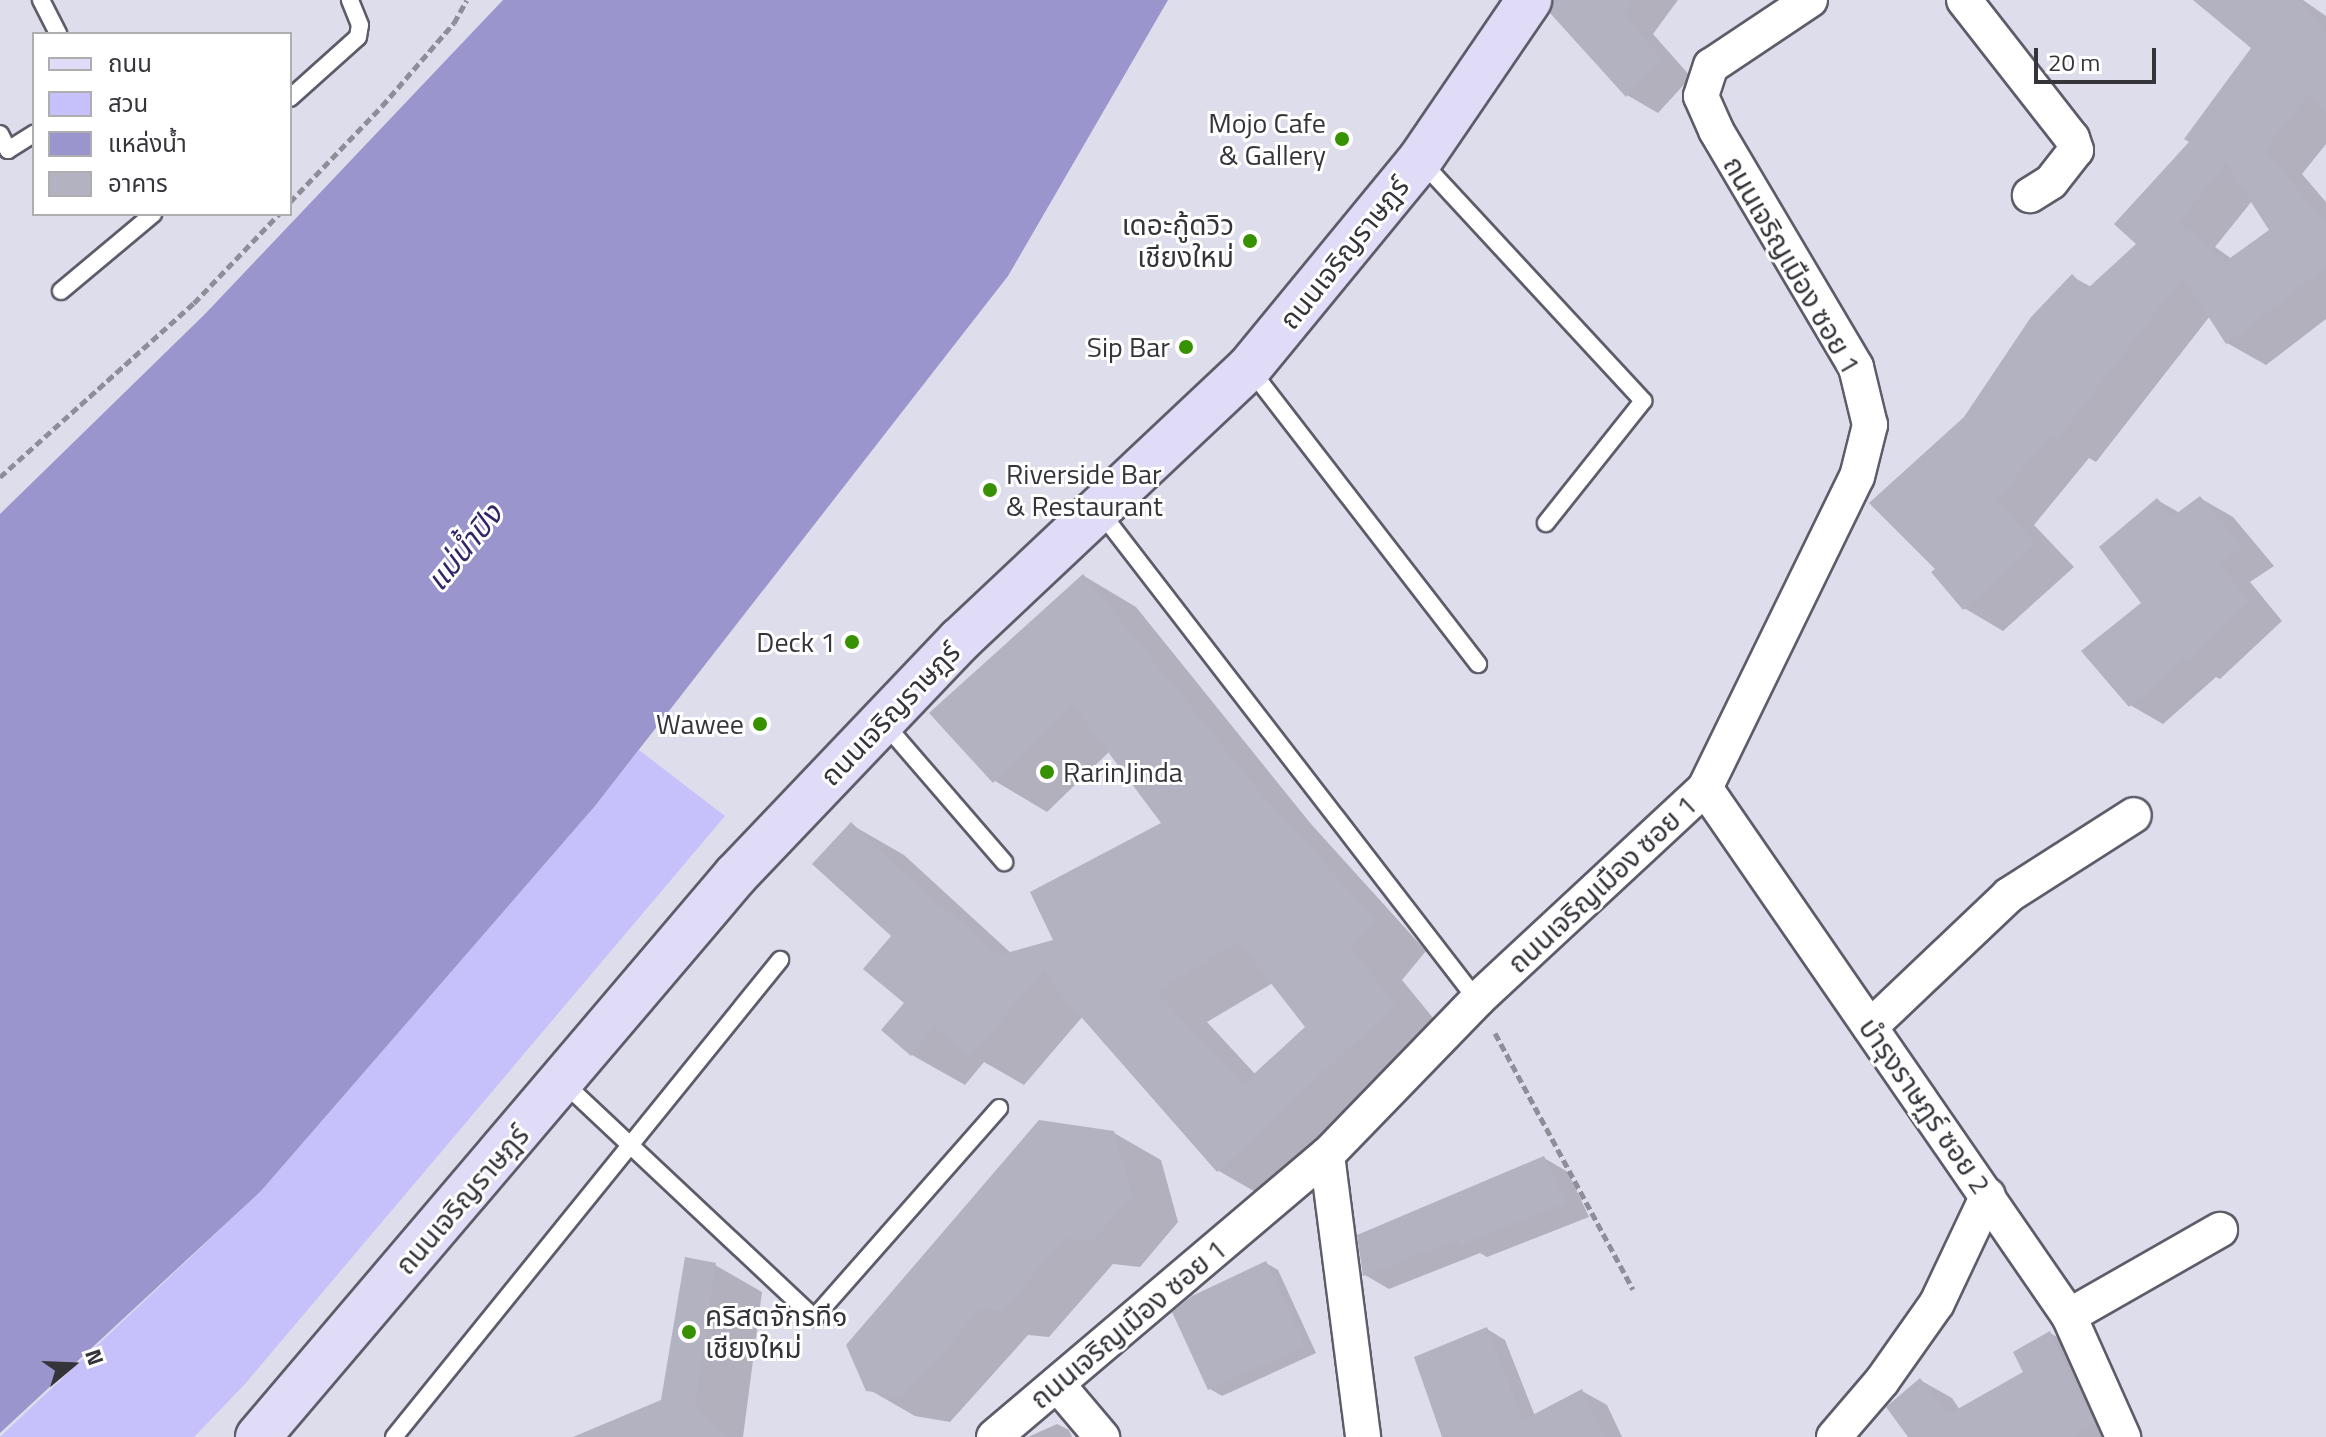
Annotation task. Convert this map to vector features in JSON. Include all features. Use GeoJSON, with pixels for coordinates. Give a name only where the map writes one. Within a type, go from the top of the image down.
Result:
{"type":"FeatureCollection","features":[{"type":"Feature","properties":{"kind":"main road","name":"ถนนเจริญราษฎร์"},"geometry":{"type":"LineString","coordinates":[[258,1437],[736,875],[960,640],[1249,368],[1420,160],[1529,0]]}},
{"type":"Feature","properties":{"kind":"street","name":"ถนนเจริญเมือง ซอย 1"},"geometry":{"type":"LineString","coordinates":[[994,1437],[1327,1155],[1477,1000],[1705,788],[1857,477],[1870,425],[1856,367],[1716,130],[1701,96],[1711,66],[1810,0]]}},
{"type":"Feature","properties":{"kind":"street"},"geometry":{"type":"LineString","coordinates":[[1964,0],[2072,138],[2076,150],[2051,182],[2030,195]]}},
{"type":"Feature","properties":{"kind":"street","name":"บำรุงราษฏร์ ซอย 2"},"geometry":{"type":"LineString","coordinates":[[1705,788],[2069,1316],[2123,1437]]}},
{"type":"Feature","properties":{"kind":"street"},"geometry":{"type":"LineString","coordinates":[[1870,1027],[2009,895],[2134,815]]}},
{"type":"Feature","properties":{"kind":"street"},"geometry":{"type":"LineString","coordinates":[[1327,1155],[1363,1437]]}},
{"type":"Feature","properties":{"kind":"street"},"geometry":{"type":"LineString","coordinates":[[1834,1437],[1882,1381],[1937,1303],[1988,1195]]}},
{"type":"Feature","properties":{"kind":"street"},"geometry":{"type":"LineString","coordinates":[[2069,1316],[2220,1230]]}},
{"type":"Feature","properties":{"kind":"street"},"geometry":{"type":"LineString","coordinates":[[1057,1384],[1102,1437]]}},
{"type":"Feature","properties":{"kind":"lane"},"geometry":{"type":"LineString","coordinates":[[41,0],[57,32]]}},
{"type":"Feature","properties":{"kind":"lane"},"geometry":{"type":"LineString","coordinates":[[292,96],[358,37],[360,25],[350,0]]}},
{"type":"Feature","properties":{"kind":"lane"},"geometry":{"type":"LineString","coordinates":[[0,134],[8,150],[32,135]]}},
{"type":"Feature","properties":{"kind":"lane"},"geometry":{"type":"LineString","coordinates":[[1420,160],[1643,401],[1546,523]]}},
{"type":"Feature","properties":{"kind":"lane"},"geometry":{"type":"LineString","coordinates":[[61,291],[151,216]]}},
{"type":"Feature","properties":{"kind":"lane"},"geometry":{"type":"LineString","coordinates":[[1249,368],[1478,664]]}},
{"type":"Feature","properties":{"kind":"lane"},"geometry":{"type":"LineString","coordinates":[[1098,509],[1477,1000]]}},
{"type":"Feature","properties":{"kind":"lane"},"geometry":{"type":"LineString","coordinates":[[883,722],[1004,862]]}},
{"type":"Feature","properties":{"kind":"lane"},"geometry":{"type":"LineString","coordinates":[[394,1437],[632,1148],[780,960]]}},
{"type":"Feature","properties":{"kind":"lane"},"geometry":{"type":"LineString","coordinates":[[563,1082],[814,1318],[999,1108]]}},
{"type":"Feature","properties":{"kind":"path"},"geometry":{"type":"LineString","coordinates":[[292,200],[413,70],[454,23],[467,0]]}},
{"type":"Feature","properties":{"kind":"path"},"geometry":{"type":"LineString","coordinates":[[0,477],[194,303],[277,216]]}},
{"type":"Feature","properties":{"kind":"path"},"geometry":{"type":"LineString","coordinates":[[1477,1000],[1633,1289]]}},
{"type":"Feature","properties":{"kind":"green space"},"geometry":{"type":"Polygon","coordinates":[[[639,750],[725,816],[245,1384],[194,1437],[0,1437],[261,1191],[595,806],[639,750]]]}},
{"type":"Feature","properties":{"kind":"water","name":"แม่น้ำปิง"},"geometry":{"type":"Polygon","coordinates":[[[503,0],[1168,0],[1008,276],[595,806],[261,1191],[0,1433],[0,514],[205,314],[503,0]]]}},
{"type":"Feature","properties":{"kind":"building"},"geometry":{"type":"Polygon","coordinates":[[[1554,0],[1634,0],[1623,15],[1661,58],[1626,97],[1550,13],[1554,0]]]}},
{"type":"Feature","properties":{"kind":"building"},"geometry":{"type":"Polygon","coordinates":[[[2193,0],[2299,0],[2326,34],[2326,114],[2309,93],[2264,151],[2326,222],[2326,267],[2226,344],[2183,277],[2056,441],[2051,435],[1996,501],[2036,544],[1963,610],[1931,572],[1935,569],[1869,503],[1964,417],[2031,317],[2072,274],[2087,289],[2136,244],[2114,224],[2189,142],[2184,139],[2251,48],[2193,0]],[[2226,163],[2178,223],[2226,261],[2269,230],[2226,163]]]}},
{"type":"Feature","properties":{"kind":"building"},"geometry":{"type":"Polygon","coordinates":[[[2200,496],[2243,547],[2218,563],[2250,601],[2186,662],[2184,658],[2129,707],[2081,651],[2141,603],[2099,547],[2157,498],[2173,516],[2200,496]]]}},
{"type":"Feature","properties":{"kind":"building"},"geometry":{"type":"Polygon","coordinates":[[[1083,574],[1259,791],[1375,919],[1350,949],[1396,1004],[1217,1172],[1054,986],[1045,968],[970,1057],[935,1027],[911,1056],[881,1030],[904,1003],[863,969],[891,936],[812,864],[851,822],[906,876],[999,955],[1053,940],[1030,892],[1161,823],[1073,705],[993,783],[929,713],[1083,574]],[[1239,942],[1156,991],[1243,1084],[1305,1027],[1239,942]]]}},
{"type":"Feature","properties":{"kind":"building"},"geometry":{"type":"Polygon","coordinates":[[[1039,1120],[1114,1131],[1132,1195],[1092,1242],[1065,1238],[1002,1311],[981,1309],[903,1396],[866,1391],[846,1345],[1039,1120]]]}},
{"type":"Feature","properties":{"kind":"building"},"geometry":{"type":"Polygon","coordinates":[[[1544,1156],[1566,1203],[1461,1245],[1459,1239],[1363,1276],[1357,1235],[1544,1156]]]}},
{"type":"Feature","properties":{"kind":"building","name":"คริสตจักรที๑ เชียงใหม่"},"geometry":{"type":"Polygon","coordinates":[[[685,1257],[716,1263],[695,1406],[728,1437],[573,1437],[661,1400],[685,1257]]]}},
{"type":"Feature","properties":{"kind":"building"},"geometry":{"type":"Polygon","coordinates":[[[1266,1261],[1305,1346],[1208,1390],[1172,1312],[1192,1296],[1266,1261]]]}},
{"type":"Feature","properties":{"kind":"building"},"geometry":{"type":"Polygon","coordinates":[[[1487,1327],[1523,1420],[1582,1389],[1605,1437],[1442,1437],[1414,1357],[1487,1327]]]}},
{"type":"Feature","properties":{"kind":"building"},"geometry":{"type":"Polygon","coordinates":[[[2050,1331],[2095,1423],[2073,1437],[1908,1437],[1886,1407],[1920,1378],[1947,1415],[2023,1372],[2013,1352],[2050,1331]]]}},
{"type":"Feature","properties":{"kind":"place","name":"Mojo Cafe & Gallery"},"geometry":{"type":"Point","coordinates":[1342,139]}},
{"type":"Feature","properties":{"kind":"place","name":"เดอะกู้ดวิว เชียงใหม่"},"geometry":{"type":"Point","coordinates":[1250,241]}},
{"type":"Feature","properties":{"kind":"place","name":"Sip Bar"},"geometry":{"type":"Point","coordinates":[1186,347]}},
{"type":"Feature","properties":{"kind":"place","name":"Riverside Bar & Restaurant"},"geometry":{"type":"Point","coordinates":[990,490]}},
{"type":"Feature","properties":{"kind":"place","name":"Deck 1"},"geometry":{"type":"Point","coordinates":[852,642]}},
{"type":"Feature","properties":{"kind":"place","name":"Wawee"},"geometry":{"type":"Point","coordinates":[760,724]}},
{"type":"Feature","properties":{"kind":"place","name":"RarinJinda"},"geometry":{"type":"Point","coordinates":[1047,772]}},
{"type":"Feature","properties":{"kind":"place","name":"คริสตจักรที๑ เชียงใหม่"},"geometry":{"type":"Point","coordinates":[689,1332]}}]}
